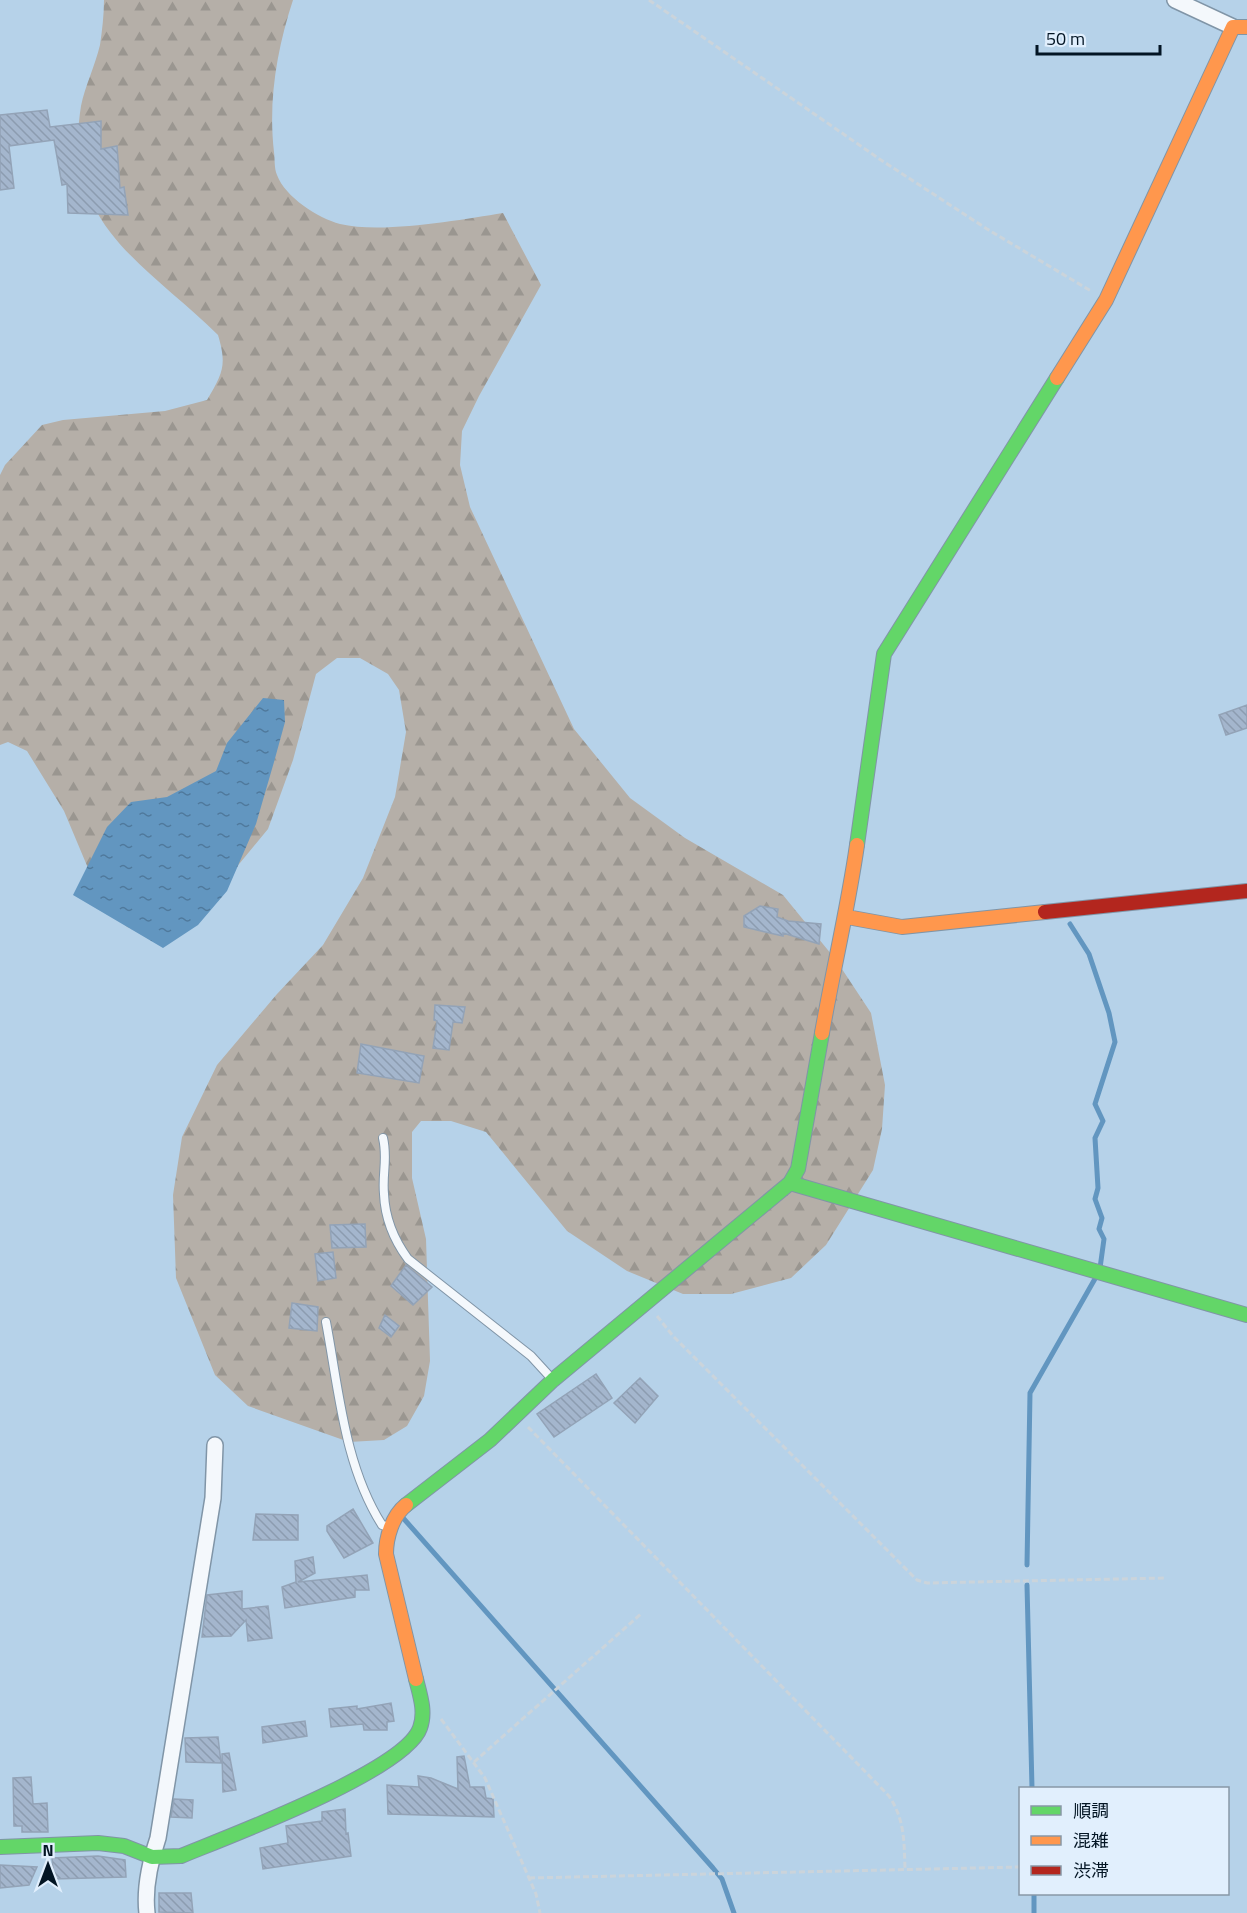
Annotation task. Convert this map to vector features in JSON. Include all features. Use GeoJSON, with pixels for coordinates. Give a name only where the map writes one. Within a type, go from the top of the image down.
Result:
{"type":"FeatureCollection","features":[{"type":"Feature","properties":{"kind":"street"},"geometry":{"type":"LineString","coordinates":[[0,1846],[98,1843],[124,1846],[152,1857],[181,1856],[250,1828],[353,1780],[386,1761],[413,1740],[420,1728],[423,1707],[386,1554],[386,1539],[401,1509],[490,1440],[553,1380],[790,1184],[798,1169],[838,944],[848,917],[884,654],[1106,300],[1240,27],[1174,0]]}},
{"type":"Feature","properties":{"kind":"street"},"geometry":{"type":"LineString","coordinates":[[848,917],[902,927],[1247,891]]}},
{"type":"Feature","properties":{"kind":"street"},"geometry":{"type":"LineString","coordinates":[[790,1184],[1247,1315]]}},
{"type":"Feature","properties":{"kind":"street"},"geometry":{"type":"LineString","coordinates":[[147,1913],[145,1899],[152,1857],[158,1839],[213,1498],[215,1445]]}},
{"type":"Feature","properties":{"kind":"lane"},"geometry":{"type":"LineString","coordinates":[[383,1138],[387,1155],[384,1193],[388,1219],[397,1245],[408,1260],[531,1356],[553,1380]]}},
{"type":"Feature","properties":{"kind":"lane"},"geometry":{"type":"LineString","coordinates":[[326,1322],[354,1467],[367,1502],[382,1525],[392,1527]]}},
{"type":"Feature","properties":{"kind":"path"},"geometry":{"type":"LineString","coordinates":[[649,0],[881,160],[987,229],[1106,300]]}},
{"type":"Feature","properties":{"kind":"path"},"geometry":{"type":"LineString","coordinates":[[647,1303],[673,1336],[917,1580],[927,1583],[1164,1578]]}},
{"type":"Feature","properties":{"kind":"path"},"geometry":{"type":"LineString","coordinates":[[516,1415],[889,1796],[901,1816],[904,1828],[905,1869]]}},
{"type":"Feature","properties":{"kind":"path"},"geometry":{"type":"LineString","coordinates":[[474,1762],[642,1613]]}},
{"type":"Feature","properties":{"kind":"path"},"geometry":{"type":"LineString","coordinates":[[423,1707],[442,1720],[485,1778],[540,1904],[540,1913]]}},
{"type":"Feature","properties":{"kind":"path"},"geometry":{"type":"LineString","coordinates":[[529,1878],[722,1872],[1019,1868]]}},
{"type":"Feature","properties":{"kind":"green space"},"geometry":{"type":"Polygon","coordinates":[[[104,0],[293,0],[278,56],[272,114],[275,169],[287,191],[303,206],[322,217],[357,227],[421,225],[503,213],[541,285],[462,431],[460,465],[470,507],[574,729],[630,798],[685,838],[783,895],[836,960],[871,1013],[885,1085],[882,1129],[873,1170],[826,1245],[791,1278],[731,1294],[683,1294],[627,1271],[567,1231],[486,1132],[451,1121],[421,1121],[412,1132],[412,1178],[426,1239],[430,1361],[424,1396],[407,1426],[384,1440],[349,1442],[248,1406],[215,1375],[176,1278],[173,1195],[182,1137],[217,1065],[277,994],[323,945],[363,878],[395,797],[406,732],[399,690],[388,674],[360,658],[337,658],[316,674],[293,760],[268,829],[212,897],[147,934],[127,927],[101,899],[64,811],[27,751],[8,742],[0,745],[0,475],[5,465],[42,425],[63,420],[165,411],[207,400],[217,383],[223,362],[218,335],[138,263],[115,239],[97,212],[84,182],[78,147],[81,106],[100,45],[104,0]]]}},
{"type":"Feature","properties":{"kind":"water"},"geometry":{"type":"Polygon","coordinates":[[[263,698],[284,700],[285,722],[274,762],[256,824],[227,891],[198,925],[163,948],[73,895],[107,827],[131,802],[167,797],[216,771],[227,743],[263,698]]]}},
{"type":"Feature","properties":{"kind":"building"},"geometry":{"type":"Polygon","coordinates":[[[47,110],[50,127],[101,121],[101,149],[117,146],[120,188],[124,187],[128,215],[68,213],[67,184],[62,185],[54,140],[9,146],[14,188],[0,190],[0,115],[47,110]]]}},
{"type":"Feature","properties":{"kind":"building"},"geometry":{"type":"Polygon","coordinates":[[[1247,705],[1247,728],[1226,735],[1219,715],[1247,705]]]}},
{"type":"Feature","properties":{"kind":"building"},"geometry":{"type":"Polygon","coordinates":[[[760,906],[778,909],[777,917],[788,921],[821,924],[819,944],[783,933],[783,936],[744,927],[744,916],[760,906]]]}},
{"type":"Feature","properties":{"kind":"building"},"geometry":{"type":"Polygon","coordinates":[[[435,1005],[465,1007],[462,1023],[453,1022],[449,1050],[433,1048],[437,1021],[434,1020],[435,1005]]]}},
{"type":"Feature","properties":{"kind":"building"},"geometry":{"type":"Polygon","coordinates":[[[361,1044],[424,1056],[419,1083],[357,1073],[361,1044]]]}},
{"type":"Feature","properties":{"kind":"building"},"geometry":{"type":"Polygon","coordinates":[[[365,1224],[366,1247],[332,1248],[330,1225],[365,1224]]]}},
{"type":"Feature","properties":{"kind":"building"},"geometry":{"type":"Polygon","coordinates":[[[333,1252],[336,1278],[318,1281],[315,1254],[333,1252]]]}},
{"type":"Feature","properties":{"kind":"building"},"geometry":{"type":"Polygon","coordinates":[[[406,1265],[432,1287],[413,1305],[391,1286],[406,1265]]]}},
{"type":"Feature","properties":{"kind":"building"},"geometry":{"type":"Polygon","coordinates":[[[292,1303],[318,1307],[317,1331],[289,1328],[292,1303]]]}},
{"type":"Feature","properties":{"kind":"building"},"geometry":{"type":"Polygon","coordinates":[[[385,1315],[399,1326],[391,1337],[379,1328],[385,1315]]]}},
{"type":"Feature","properties":{"kind":"building"},"geometry":{"type":"Polygon","coordinates":[[[596,1374],[612,1398],[554,1437],[537,1414],[596,1374]]]}},
{"type":"Feature","properties":{"kind":"building"},"geometry":{"type":"Polygon","coordinates":[[[640,1378],[658,1396],[635,1423],[614,1403],[640,1378]]]}},
{"type":"Feature","properties":{"kind":"building"},"geometry":{"type":"Polygon","coordinates":[[[353,1509],[373,1543],[344,1558],[327,1531],[327,1526],[353,1509]]]}},
{"type":"Feature","properties":{"kind":"building"},"geometry":{"type":"Polygon","coordinates":[[[256,1514],[298,1515],[298,1540],[253,1540],[256,1514]]]}},
{"type":"Feature","properties":{"kind":"building"},"geometry":{"type":"Polygon","coordinates":[[[313,1557],[315,1573],[298,1582],[367,1575],[369,1590],[355,1590],[355,1597],[285,1608],[282,1587],[296,1582],[295,1561],[313,1557]]]}},
{"type":"Feature","properties":{"kind":"building"},"geometry":{"type":"Polygon","coordinates":[[[242,1591],[242,1609],[268,1606],[272,1638],[248,1641],[246,1620],[231,1636],[202,1637],[207,1595],[242,1591]]]}},
{"type":"Feature","properties":{"kind":"building"},"geometry":{"type":"Polygon","coordinates":[[[391,1703],[394,1721],[387,1722],[387,1730],[364,1730],[363,1724],[331,1727],[329,1709],[357,1706],[357,1709],[391,1703]]]}},
{"type":"Feature","properties":{"kind":"building"},"geometry":{"type":"Polygon","coordinates":[[[305,1721],[307,1736],[263,1743],[262,1727],[305,1721]]]}},
{"type":"Feature","properties":{"kind":"building"},"geometry":{"type":"Polygon","coordinates":[[[218,1737],[221,1763],[186,1762],[185,1738],[218,1737]]]}},
{"type":"Feature","properties":{"kind":"building"},"geometry":{"type":"Polygon","coordinates":[[[229,1753],[236,1790],[223,1792],[222,1754],[229,1753]]]}},
{"type":"Feature","properties":{"kind":"building"},"geometry":{"type":"Polygon","coordinates":[[[464,1756],[470,1787],[484,1787],[486,1798],[493,1799],[494,1817],[388,1814],[387,1785],[419,1787],[418,1776],[431,1778],[458,1789],[457,1757],[464,1756]]]}},
{"type":"Feature","properties":{"kind":"building"},"geometry":{"type":"Polygon","coordinates":[[[31,1777],[33,1804],[47,1803],[48,1832],[22,1832],[22,1826],[14,1826],[13,1778],[31,1777]]]}},
{"type":"Feature","properties":{"kind":"building"},"geometry":{"type":"Polygon","coordinates":[[[174,1799],[193,1800],[192,1818],[171,1817],[174,1799]]]}},
{"type":"Feature","properties":{"kind":"building"},"geometry":{"type":"Polygon","coordinates":[[[345,1809],[346,1834],[348,1833],[351,1856],[263,1869],[260,1848],[288,1843],[286,1826],[322,1821],[322,1812],[345,1809]]]}},
{"type":"Feature","properties":{"kind":"building"},"geometry":{"type":"Polygon","coordinates":[[[98,1856],[125,1860],[126,1877],[54,1879],[52,1858],[98,1856]]]}},
{"type":"Feature","properties":{"kind":"building"},"geometry":{"type":"Polygon","coordinates":[[[0,1865],[37,1867],[29,1885],[0,1888],[0,1865]]]}},
{"type":"Feature","properties":{"kind":"building"},"geometry":{"type":"Polygon","coordinates":[[[159,1893],[191,1893],[193,1913],[159,1912],[159,1893]]]}},
{"type":"Feature","properties":{"kind":"waterway"},"geometry":{"type":"LineString","coordinates":[[1070,924],[1089,954],[1109,1013],[1115,1042],[1095,1104],[1103,1121],[1095,1138],[1098,1188],[1095,1199],[1102,1218],[1099,1229],[1104,1239],[1100,1268]]}},
{"type":"Feature","properties":{"kind":"waterway"},"geometry":{"type":"LineString","coordinates":[[1027,1565],[1030,1393],[1096,1277]]}},
{"type":"Feature","properties":{"kind":"waterway"},"geometry":{"type":"LineString","coordinates":[[404,1519],[713,1868],[722,1879],[734,1913]]}},
{"type":"Feature","properties":{"kind":"waterway"},"geometry":{"type":"LineString","coordinates":[[1027,1585],[1032,1787]]}},
{"type":"Feature","properties":{"kind":"waterway"},"geometry":{"type":"LineString","coordinates":[[1034,1895],[1034,1913]]}},
{"type":"Feature","properties":{"kind":"traffic: fast"},"geometry":{"type":"LineString","coordinates":[[857,845],[884,654],[1057,378]]}},
{"type":"Feature","properties":{"kind":"traffic: fast"},"geometry":{"type":"LineString","coordinates":[[406,1505],[490,1440],[553,1380],[790,1183],[798,1169],[822,1033]]}},
{"type":"Feature","properties":{"kind":"traffic: fast"},"geometry":{"type":"LineString","coordinates":[[790,1183],[1247,1315]]}},
{"type":"Feature","properties":{"kind":"traffic: fast"},"geometry":{"type":"LineString","coordinates":[[0,1847],[98,1843],[124,1846],[152,1857],[181,1856],[236,1834],[350,1782],[383,1763],[407,1745],[422,1722],[422,1704],[416,1679]]}},
{"type":"Feature","properties":{"kind":"traffic: slow"},"geometry":{"type":"LineString","coordinates":[[1057,378],[1106,300],[1233,27],[1247,27]]}},
{"type":"Feature","properties":{"kind":"traffic: slow"},"geometry":{"type":"LineString","coordinates":[[822,1033],[857,845]]}},
{"type":"Feature","properties":{"kind":"traffic: slow"},"geometry":{"type":"LineString","coordinates":[[847,917],[902,927],[1045,912]]}},
{"type":"Feature","properties":{"kind":"traffic: slow"},"geometry":{"type":"LineString","coordinates":[[406,1505],[397,1515],[391,1528],[386,1554],[416,1679]]}},
{"type":"Feature","properties":{"kind":"traffic: jam"},"geometry":{"type":"LineString","coordinates":[[1045,912],[1247,891]]}}]}
